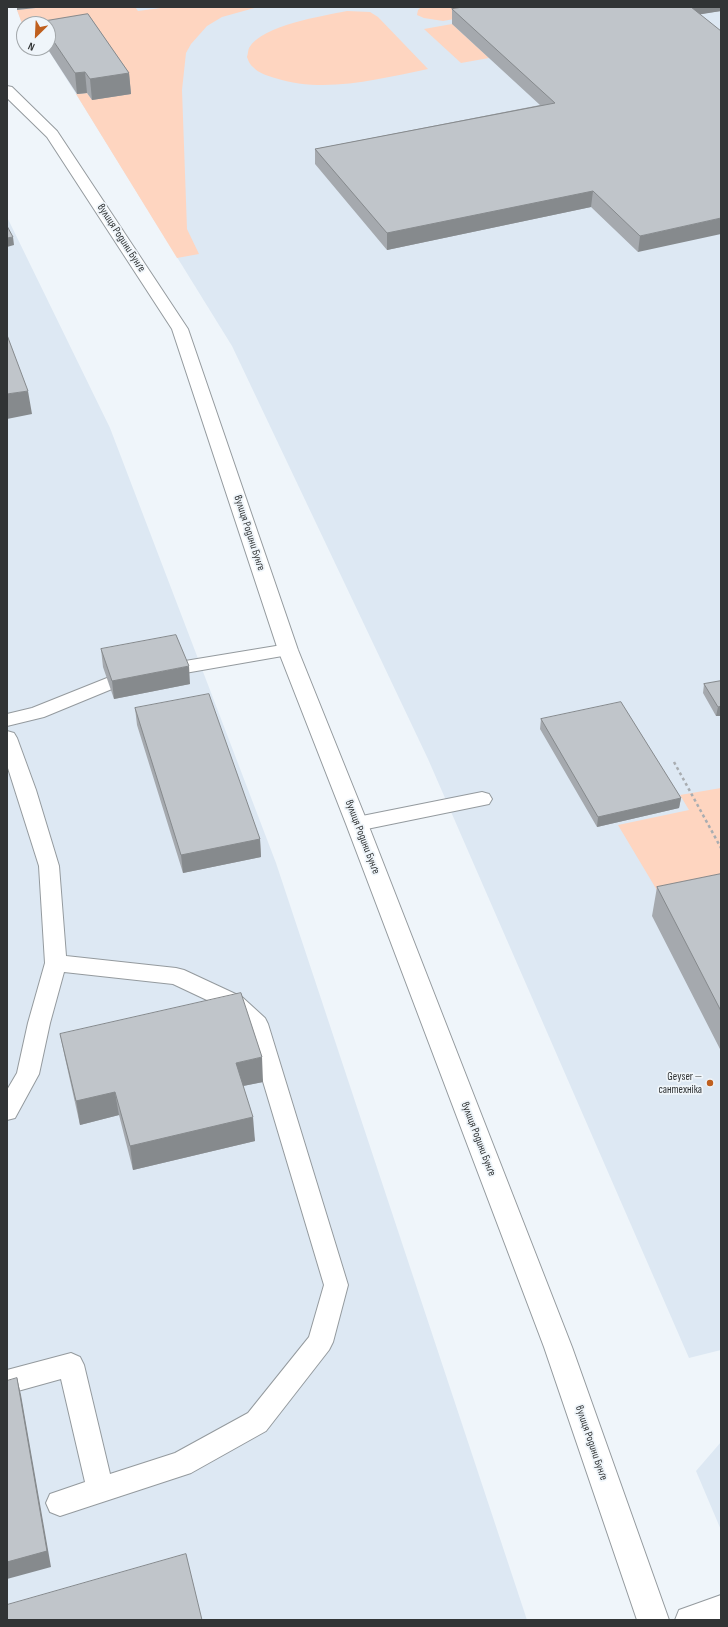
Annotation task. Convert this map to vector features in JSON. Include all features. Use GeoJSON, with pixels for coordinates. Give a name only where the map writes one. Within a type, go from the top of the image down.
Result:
{"type":"FeatureCollection","features":[{"type":"Feature","properties":{"kind":"street","name":"вулиця Родини Бунґе"},"geometry":{"type":"LineString","coordinates":[[7,90],[52,134],[180,329],[288,650],[357,824],[558,1347],[653,1620]]}},
{"type":"Feature","properties":{"kind":"lane"},"geometry":{"type":"LineString","coordinates":[[7,720],[37,713],[107,684],[185,667],[288,650]]}},
{"type":"Feature","properties":{"kind":"lane"},"geometry":{"type":"LineString","coordinates":[[7,738],[26,790],[49,866],[56,962],[39,1023],[28,1074],[7,1111]]}},
{"type":"Feature","properties":{"kind":"lane"},"geometry":{"type":"LineString","coordinates":[[357,824],[482,800]]}},
{"type":"Feature","properties":{"kind":"lane"},"geometry":{"type":"LineString","coordinates":[[56,962],[176,976],[234,1003],[257,1024],[336,1285],[320,1342],[257,1422],[182,1464],[60,1503]]}},
{"type":"Feature","properties":{"kind":"lane"},"geometry":{"type":"LineString","coordinates":[[7,1382],[71,1365],[100,1490]]}},
{"type":"Feature","properties":{"kind":"lane"},"geometry":{"type":"LineString","coordinates":[[689,1620],[721,1609]]}},
{"type":"Feature","properties":{"kind":"path"},"geometry":{"type":"LineString","coordinates":[[674,762],[721,848]]}},
{"type":"Feature","properties":{"kind":"shaded area"},"geometry":{"type":"Polygon","coordinates":[[[45,7],[721,7],[721,1350],[689,1358],[428,759],[232,346],[52,56],[56,56],[56,16],[19,16],[17,10],[45,7]]]}},
{"type":"Feature","properties":{"kind":"shaded area"},"geometry":{"type":"Polygon","coordinates":[[[45,7],[135,7],[138,11],[168,7],[258,7],[222,17],[207,26],[191,44],[186,53],[182,90],[187,229],[199,254],[177,258],[76,94],[87,93],[92,100],[56,38],[56,16],[19,16],[17,10],[45,7]]]}},
{"type":"Feature","properties":{"kind":"shaded area"},"geometry":{"type":"Polygon","coordinates":[[[421,7],[521,7],[443,21],[424,18],[417,15],[418,10],[421,7]]]}},
{"type":"Feature","properties":{"kind":"shaded area"},"geometry":{"type":"Polygon","coordinates":[[[347,11],[370,12],[378,17],[428,69],[352,83],[313,85],[294,83],[260,73],[249,62],[247,57],[249,48],[256,40],[266,33],[294,23],[347,11]]]}},
{"type":"Feature","properties":{"kind":"shaded area"},"geometry":{"type":"Polygon","coordinates":[[[452,24],[489,58],[461,63],[424,29],[452,24]]]}},
{"type":"Feature","properties":{"kind":"shaded area"},"geometry":{"type":"Polygon","coordinates":[[[7,217],[110,428],[276,863],[527,1620],[7,1620],[7,217]]]}},
{"type":"Feature","properties":{"kind":"shaded area"},"geometry":{"type":"Polygon","coordinates":[[[721,788],[721,896],[667,907],[618,825],[689,810],[680,795],[721,788]]]}},
{"type":"Feature","properties":{"kind":"shaded area"},"geometry":{"type":"Polygon","coordinates":[[[721,1442],[721,1530],[696,1471],[721,1442]]]}},
{"type":"Feature","properties":{"kind":"building"},"geometry":{"type":"Polygon","coordinates":[[[463,7],[691,7],[721,31],[721,218],[640,236],[593,191],[387,233],[315,149],[555,103],[452,9],[463,7]]]}},
{"type":"Feature","properties":{"kind":"building"},"geometry":{"type":"Polygon","coordinates":[[[88,14],[129,73],[90,79],[85,72],[75,73],[56,45],[56,19],[88,14]]]}},
{"type":"Feature","properties":{"kind":"building"},"geometry":{"type":"Polygon","coordinates":[[[7,226],[13,237],[7,238],[7,226]]]}},
{"type":"Feature","properties":{"kind":"building"},"geometry":{"type":"Polygon","coordinates":[[[7,335],[28,391],[7,394],[7,335]]]}},
{"type":"Feature","properties":{"kind":"building"},"geometry":{"type":"Polygon","coordinates":[[[176,635],[189,666],[112,681],[101,649],[176,635]]]}},
{"type":"Feature","properties":{"kind":"building"},"geometry":{"type":"Polygon","coordinates":[[[721,681],[721,706],[718,707],[704,684],[721,681]]]}},
{"type":"Feature","properties":{"kind":"building"},"geometry":{"type":"Polygon","coordinates":[[[209,694],[260,839],[181,855],[135,708],[209,694]]]}},
{"type":"Feature","properties":{"kind":"building"},"geometry":{"type":"Polygon","coordinates":[[[621,702],[681,798],[598,817],[541,719],[621,702]]]}},
{"type":"Feature","properties":{"kind":"building"},"geometry":{"type":"Polygon","coordinates":[[[721,874],[721,1011],[657,887],[721,874]]]}},
{"type":"Feature","properties":{"kind":"building"},"geometry":{"type":"Polygon","coordinates":[[[241,993],[262,1057],[236,1063],[253,1117],[130,1146],[115,1092],[76,1101],[60,1034],[241,993]]]}},
{"type":"Feature","properties":{"kind":"building"},"geometry":{"type":"Polygon","coordinates":[[[17,1378],[47,1551],[7,1562],[7,1381],[17,1378]]]}},
{"type":"Feature","properties":{"kind":"building"},"geometry":{"type":"Polygon","coordinates":[[[186,1554],[202,1620],[7,1620],[7,1605],[186,1554]]]}},
{"type":"Feature","properties":{"kind":"place","name":"Geyser — сантехніка"},"geometry":{"type":"Point","coordinates":[710,1083]}}]}
